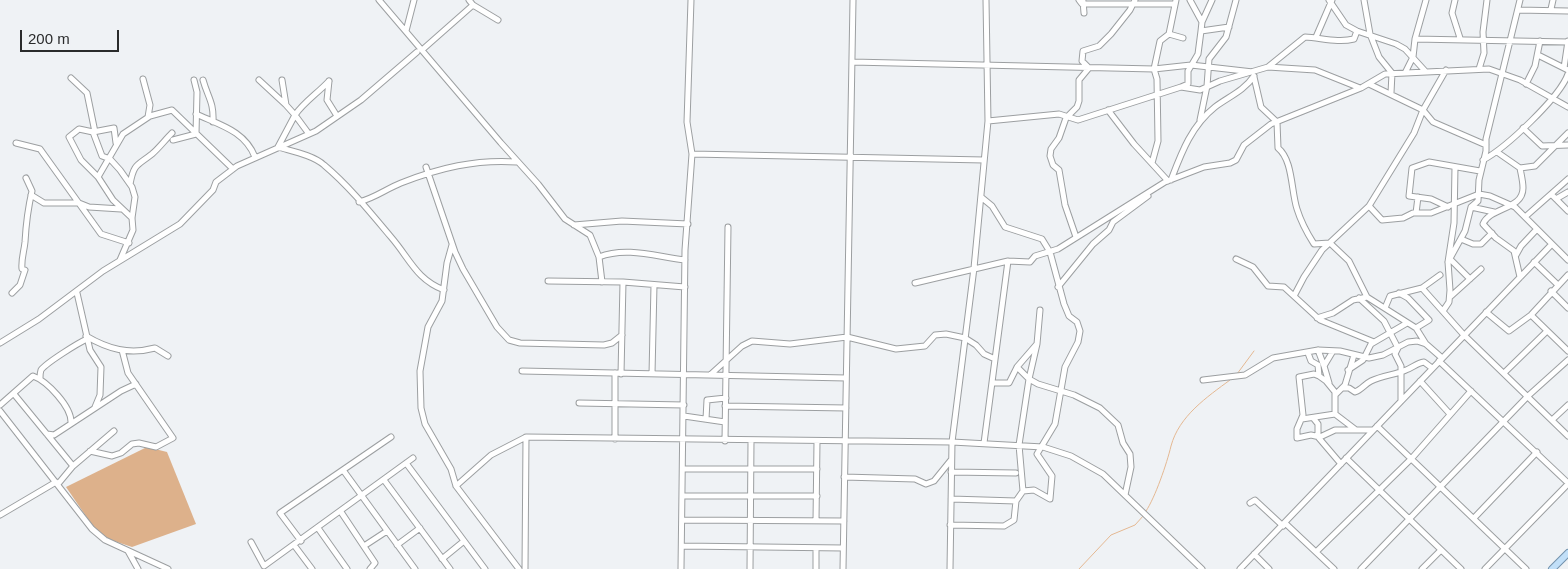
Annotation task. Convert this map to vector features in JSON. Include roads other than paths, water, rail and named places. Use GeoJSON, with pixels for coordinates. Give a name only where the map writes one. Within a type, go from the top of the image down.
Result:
{"type":"FeatureCollection","features":[{"type":"Feature","properties":{"kind":"main road"},"geometry":{"type":"LineString","coordinates":[[1553,569],[1568,553]]}},
{"type":"Feature","properties":{"kind":"street"},"geometry":{"type":"LineString","coordinates":[[379,0],[419,51],[538,184],[565,219],[590,235],[599,257],[602,282]]}},
{"type":"Feature","properties":{"kind":"street"},"geometry":{"type":"LineString","coordinates":[[406,32],[414,0]]}},
{"type":"Feature","properties":{"kind":"street"},"geometry":{"type":"LineString","coordinates":[[468,0],[472,6],[498,20]]}},
{"type":"Feature","properties":{"kind":"street"},"geometry":{"type":"LineString","coordinates":[[681,569],[685,260],[692,154],[687,122],[691,0]]}},
{"type":"Feature","properties":{"kind":"street"},"geometry":{"type":"LineString","coordinates":[[843,569],[853,0]]}},
{"type":"Feature","properties":{"kind":"street"},"geometry":{"type":"LineString","coordinates":[[950,569],[952,442],[974,268],[988,121],[985,63],[986,0]]}},
{"type":"Feature","properties":{"kind":"street"},"geometry":{"type":"LineString","coordinates":[[1190,0],[1202,22]]}},
{"type":"Feature","properties":{"kind":"street"},"geometry":{"type":"LineString","coordinates":[[988,121],[1058,114],[1078,120],[1181,88],[1188,84],[1188,71],[1198,54],[1202,22],[1212,0]]}},
{"type":"Feature","properties":{"kind":"street"},"geometry":{"type":"LineString","coordinates":[[1058,288],[1093,244],[1109,230],[1113,222],[1169,181],[1183,148],[1201,118],[1207,86],[1209,59],[1218,50],[1229,28],[1236,0]]}},
{"type":"Feature","properties":{"kind":"street"},"geometry":{"type":"LineString","coordinates":[[1364,0],[1370,34],[1379,58],[1392,73],[1391,93]]}},
{"type":"Feature","properties":{"kind":"street"},"geometry":{"type":"LineString","coordinates":[[1405,73],[1413,57],[1415,39],[1426,0]]}},
{"type":"Feature","properties":{"kind":"street"},"geometry":{"type":"LineString","coordinates":[[1455,0],[1452,13],[1460,38]]}},
{"type":"Feature","properties":{"kind":"street"},"geometry":{"type":"LineString","coordinates":[[1479,69],[1485,40],[1483,32],[1487,0]]}},
{"type":"Feature","properties":{"kind":"street"},"geometry":{"type":"LineString","coordinates":[[1449,260],[1470,219],[1471,207],[1478,201],[1482,160],[1520,0]]}},
{"type":"Feature","properties":{"kind":"street"},"geometry":{"type":"LineString","coordinates":[[1551,9],[1553,0]]}},
{"type":"Feature","properties":{"kind":"street"},"geometry":{"type":"LineString","coordinates":[[1084,13],[1082,1],[1175,2],[1169,34],[1160,42],[1154,69],[1158,141],[1152,163]]}},
{"type":"Feature","properties":{"kind":"street"},"geometry":{"type":"LineString","coordinates":[[1331,1],[1346,25],[1357,31],[1396,44],[1413,57],[1426,72]]}},
{"type":"Feature","properties":{"kind":"street"},"geometry":{"type":"LineString","coordinates":[[1316,37],[1331,1]]}},
{"type":"Feature","properties":{"kind":"street"},"geometry":{"type":"LineString","coordinates":[[1088,66],[1082,61],[1083,51],[1098,46],[1130,10],[1133,2]]}},
{"type":"Feature","properties":{"kind":"street"},"geometry":{"type":"LineString","coordinates":[[0,343],[77,293],[120,261],[180,224],[213,190],[216,182],[233,169],[255,157],[309,134],[361,100],[472,6]]}},
{"type":"Feature","properties":{"kind":"street"},"geometry":{"type":"LineString","coordinates":[[1518,10],[1551,9],[1568,11]]}},
{"type":"Feature","properties":{"kind":"street"},"geometry":{"type":"LineString","coordinates":[[1201,31],[1229,28]]}},
{"type":"Feature","properties":{"kind":"street"},"geometry":{"type":"LineString","coordinates":[[1181,88],[1200,90],[1207,86],[1253,74],[1268,67],[1305,37],[1316,37],[1341,42],[1354,39],[1357,31]]}},
{"type":"Feature","properties":{"kind":"street"},"geometry":{"type":"LineString","coordinates":[[1169,34],[1183,38]]}},
{"type":"Feature","properties":{"kind":"street"},"geometry":{"type":"LineString","coordinates":[[1415,39],[1460,38],[1568,42],[1567,70],[1558,94],[1497,152],[1482,160]]}},
{"type":"Feature","properties":{"kind":"street"},"geometry":{"type":"LineString","coordinates":[[1526,84],[1538,55],[1540,41]]}},
{"type":"Feature","properties":{"kind":"street"},"geometry":{"type":"LineString","coordinates":[[1538,55],[1567,70]]}},
{"type":"Feature","properties":{"kind":"street"},"geometry":{"type":"LineString","coordinates":[[852,62],[985,63],[1154,69],[1192,65],[1253,74]]}},
{"type":"Feature","properties":{"kind":"street"},"geometry":{"type":"LineString","coordinates":[[1076,237],[1065,205],[1061,175],[1050,156],[1051,149],[1059,138],[1067,116],[1077,107],[1080,98],[1079,80],[1086,74],[1088,66]]}},
{"type":"Feature","properties":{"kind":"street"},"geometry":{"type":"LineString","coordinates":[[1268,67],[1315,70],[1361,88]]}},
{"type":"Feature","properties":{"kind":"street"},"geometry":{"type":"LineString","coordinates":[[915,282],[1008,261],[1030,262],[1035,256],[1050,252],[1169,181],[1204,167],[1230,163],[1236,160],[1244,144],[1265,127],[1361,88],[1386,74],[1479,69],[1502,72],[1554,98],[1568,108]]}},
{"type":"Feature","properties":{"kind":"street"},"geometry":{"type":"LineString","coordinates":[[1294,296],[1322,250],[1369,206],[1414,133],[1423,110],[1446,70]]}},
{"type":"Feature","properties":{"kind":"street"},"geometry":{"type":"LineString","coordinates":[[1253,74],[1261,108],[1277,122],[1278,148],[1284,153],[1289,163],[1288,174],[1297,209],[1314,244],[1330,243],[1349,261],[1367,297],[1416,328],[1426,344],[1441,360],[1568,483],[1485,569]]}},
{"type":"Feature","properties":{"kind":"street"},"geometry":{"type":"LineString","coordinates":[[1197,125],[1214,108],[1248,85],[1253,74]]}},
{"type":"Feature","properties":{"kind":"street"},"geometry":{"type":"LineString","coordinates":[[71,78],[87,94],[94,132],[102,156],[110,159],[130,185],[135,197],[132,218],[133,230],[120,261]]}},
{"type":"Feature","properties":{"kind":"street"},"geometry":{"type":"LineString","coordinates":[[144,79],[150,105],[148,116]]}},
{"type":"Feature","properties":{"kind":"street"},"geometry":{"type":"LineString","coordinates":[[194,80],[197,92],[196,134]]}},
{"type":"Feature","properties":{"kind":"street"},"geometry":{"type":"LineString","coordinates":[[203,80],[206,92],[214,105],[213,122]]}},
{"type":"Feature","properties":{"kind":"street"},"geometry":{"type":"LineString","coordinates":[[259,80],[286,106],[309,134]]}},
{"type":"Feature","properties":{"kind":"street"},"geometry":{"type":"LineString","coordinates":[[282,80],[286,106]]}},
{"type":"Feature","properties":{"kind":"street"},"geometry":{"type":"LineString","coordinates":[[278,147],[294,115],[304,102],[319,92],[329,81],[327,100],[337,116]]}},
{"type":"Feature","properties":{"kind":"street"},"geometry":{"type":"LineString","coordinates":[[1369,84],[1423,110],[1433,122],[1486,145]]}},
{"type":"Feature","properties":{"kind":"street"},"geometry":{"type":"LineString","coordinates":[[98,177],[110,159],[116,143],[127,130],[148,116],[172,110],[233,169]]}},
{"type":"Feature","properties":{"kind":"street"},"geometry":{"type":"LineString","coordinates":[[1108,110],[1169,181]]}},
{"type":"Feature","properties":{"kind":"street"},"geometry":{"type":"LineString","coordinates":[[196,114],[234,130],[250,144],[255,157]]}},
{"type":"Feature","properties":{"kind":"street"},"geometry":{"type":"LineString","coordinates":[[116,143],[114,128],[94,132],[79,129],[69,137],[82,160],[98,177],[121,209],[132,218]]}},
{"type":"Feature","properties":{"kind":"street"},"geometry":{"type":"LineString","coordinates":[[1523,128],[1542,146],[1568,145]]}},
{"type":"Feature","properties":{"kind":"street"},"geometry":{"type":"LineString","coordinates":[[130,185],[132,170],[139,161],[152,154],[172,133]]}},
{"type":"Feature","properties":{"kind":"street"},"geometry":{"type":"LineString","coordinates":[[1497,152],[1520,168],[1535,166],[1568,133]]}},
{"type":"Feature","properties":{"kind":"street"},"geometry":{"type":"LineString","coordinates":[[173,140],[196,134]]}},
{"type":"Feature","properties":{"kind":"street"},"geometry":{"type":"LineString","coordinates":[[16,143],[40,149],[101,234],[129,243]]}},
{"type":"Feature","properties":{"kind":"street"},"geometry":{"type":"LineString","coordinates":[[278,147],[323,163],[353,192],[359,202],[428,284],[444,290]]}},
{"type":"Feature","properties":{"kind":"street"},"geometry":{"type":"LineString","coordinates":[[692,154],[984,160]]}},
{"type":"Feature","properties":{"kind":"street"},"geometry":{"type":"LineString","coordinates":[[359,202],[373,199],[427,170],[485,160],[518,162]]}},
{"type":"Feature","properties":{"kind":"street"},"geometry":{"type":"LineString","coordinates":[[1448,207],[1438,201],[1409,196],[1412,168],[1429,162],[1480,171]]}},
{"type":"Feature","properties":{"kind":"street"},"geometry":{"type":"LineString","coordinates":[[1443,311],[1449,297],[1449,260],[1455,204],[1454,167]]}},
{"type":"Feature","properties":{"kind":"street"},"geometry":{"type":"LineString","coordinates":[[1520,168],[1523,189],[1512,205],[1494,212],[1483,224],[1514,251],[1520,277]]}},
{"type":"Feature","properties":{"kind":"street"},"geometry":{"type":"LineString","coordinates":[[427,170],[452,245],[463,269],[494,321],[509,340],[520,343],[604,345],[612,343],[622,334]]}},
{"type":"Feature","properties":{"kind":"street"},"geometry":{"type":"LineString","coordinates":[[12,293],[20,285],[25,270],[22,269],[21,258],[26,216],[32,191],[26,178]]}},
{"type":"Feature","properties":{"kind":"street"},"geometry":{"type":"LineString","coordinates":[[1554,197],[1568,179]]}},
{"type":"Feature","properties":{"kind":"street"},"geometry":{"type":"LineString","coordinates":[[1524,217],[1554,197],[1568,192]]}},
{"type":"Feature","properties":{"kind":"street"},"geometry":{"type":"LineString","coordinates":[[1369,206],[1382,220],[1403,218],[1416,213],[1431,213],[1479,194],[1498,198],[1512,205],[1568,260]]}},
{"type":"Feature","properties":{"kind":"street"},"geometry":{"type":"LineString","coordinates":[[31,195],[44,204],[79,202],[89,207],[121,209]]}},
{"type":"Feature","properties":{"kind":"street"},"geometry":{"type":"LineString","coordinates":[[981,196],[992,206],[1006,227],[1042,239],[1050,252],[1058,288],[1069,316],[1077,322],[1080,332],[1078,342],[1065,367],[1055,424],[1043,447],[1037,454],[1052,476],[1050,499],[1034,490],[1023,491]]}},
{"type":"Feature","properties":{"kind":"street"},"geometry":{"type":"LineString","coordinates":[[1416,213],[1418,197]]}},
{"type":"Feature","properties":{"kind":"street"},"geometry":{"type":"LineString","coordinates":[[1554,197],[1568,211]]}},
{"type":"Feature","properties":{"kind":"street"},"geometry":{"type":"LineString","coordinates":[[1471,207],[1494,212]]}},
{"type":"Feature","properties":{"kind":"street"},"geometry":{"type":"LineString","coordinates":[[574,225],[622,221],[688,224]]}},
{"type":"Feature","properties":{"kind":"street"},"geometry":{"type":"LineString","coordinates":[[725,441],[728,227]]}},
{"type":"Feature","properties":{"kind":"street"},"geometry":{"type":"LineString","coordinates":[[1516,256],[1521,246],[1537,229]]}},
{"type":"Feature","properties":{"kind":"street"},"geometry":{"type":"LineString","coordinates":[[1461,239],[1474,244],[1481,244],[1492,233]]}},
{"type":"Feature","properties":{"kind":"street"},"geometry":{"type":"LineString","coordinates":[[1240,569],[1441,360],[1463,334],[1552,244]]}},
{"type":"Feature","properties":{"kind":"street"},"geometry":{"type":"LineString","coordinates":[[452,245],[447,263],[442,301],[428,327],[420,371],[419,395],[426,424],[452,469],[456,486],[518,569]]}},
{"type":"Feature","properties":{"kind":"street"},"geometry":{"type":"LineString","coordinates":[[599,257],[611,253],[629,252],[685,260]]}},
{"type":"Feature","properties":{"kind":"street"},"geometry":{"type":"LineString","coordinates":[[1236,259],[1254,267],[1268,286],[1284,287],[1317,318],[1374,342]]}},
{"type":"Feature","properties":{"kind":"street"},"geometry":{"type":"LineString","coordinates":[[1449,260],[1470,279]]}},
{"type":"Feature","properties":{"kind":"street"},"geometry":{"type":"LineString","coordinates":[[984,443],[1008,261]]}},
{"type":"Feature","properties":{"kind":"street"},"geometry":{"type":"LineString","coordinates":[[1534,262],[1558,285]]}},
{"type":"Feature","properties":{"kind":"street"},"geometry":{"type":"LineString","coordinates":[[1449,297],[1481,269]]}},
{"type":"Feature","properties":{"kind":"street"},"geometry":{"type":"LineString","coordinates":[[1385,308],[1390,296],[1422,288],[1440,275]]}},
{"type":"Feature","properties":{"kind":"street"},"geometry":{"type":"LineString","coordinates":[[1486,312],[1509,331],[1530,316],[1568,275]]}},
{"type":"Feature","properties":{"kind":"street"},"geometry":{"type":"LineString","coordinates":[[548,281],[623,282],[685,287]]}},
{"type":"Feature","properties":{"kind":"street"},"geometry":{"type":"LineString","coordinates":[[615,439],[615,403],[622,334],[623,282]]}},
{"type":"Feature","properties":{"kind":"street"},"geometry":{"type":"LineString","coordinates":[[652,374],[654,285]]}},
{"type":"Feature","properties":{"kind":"street"},"geometry":{"type":"LineString","coordinates":[[1422,288],[1463,334],[1568,436]]}},
{"type":"Feature","properties":{"kind":"street"},"geometry":{"type":"LineString","coordinates":[[1551,292],[1568,308]]}},
{"type":"Feature","properties":{"kind":"street"},"geometry":{"type":"LineString","coordinates":[[77,293],[90,350],[100,367],[100,395],[95,407]]}},
{"type":"Feature","properties":{"kind":"street"},"geometry":{"type":"LineString","coordinates":[[1399,293],[1408,298],[1429,320],[1416,328]]}},
{"type":"Feature","properties":{"kind":"street"},"geometry":{"type":"LineString","coordinates":[[1317,318],[1333,313],[1359,298],[1367,297]]}},
{"type":"Feature","properties":{"kind":"street"},"geometry":{"type":"LineString","coordinates":[[1359,298],[1384,320],[1398,348]]}},
{"type":"Feature","properties":{"kind":"street"},"geometry":{"type":"LineString","coordinates":[[950,525],[1008,525],[1014,520],[1016,501],[1023,491],[1019,445],[1029,379],[1037,344],[1040,310]]}},
{"type":"Feature","properties":{"kind":"street"},"geometry":{"type":"LineString","coordinates":[[1530,316],[1568,351]]}},
{"type":"Feature","properties":{"kind":"street"},"geometry":{"type":"LineString","coordinates":[[1348,370],[1365,357],[1367,348],[1374,342],[1407,323]]}},
{"type":"Feature","properties":{"kind":"street"},"geometry":{"type":"LineString","coordinates":[[1504,373],[1546,332]]}},
{"type":"Feature","properties":{"kind":"street"},"geometry":{"type":"LineString","coordinates":[[710,376],[726,359],[742,346],[752,341],[790,344],[847,337],[896,350],[925,346],[936,335],[954,334],[965,338],[976,345],[984,354],[995,359]]}},
{"type":"Feature","properties":{"kind":"street"},"geometry":{"type":"LineString","coordinates":[[86,337],[101,345],[122,350],[138,352],[154,348],[168,356]]}},
{"type":"Feature","properties":{"kind":"street"},"geometry":{"type":"LineString","coordinates":[[40,378],[41,370],[57,356],[70,351],[86,337]]}},
{"type":"Feature","properties":{"kind":"street"},"geometry":{"type":"LineString","coordinates":[[1203,380],[1245,374],[1272,358],[1318,350],[1365,357],[1384,355],[1408,342],[1417,341],[1426,344]]}},
{"type":"Feature","properties":{"kind":"street"},"geometry":{"type":"LineString","coordinates":[[992,383],[1009,383],[1017,367],[1037,344]]}},
{"type":"Feature","properties":{"kind":"street"},"geometry":{"type":"LineString","coordinates":[[1398,348],[1395,354],[1401,366],[1401,401]]}},
{"type":"Feature","properties":{"kind":"street"},"geometry":{"type":"LineString","coordinates":[[90,451],[112,456],[121,453],[132,444],[139,443],[156,447],[173,438],[128,373],[122,350]]}},
{"type":"Feature","properties":{"kind":"street"},"geometry":{"type":"LineString","coordinates":[[1318,350],[1329,383],[1336,394],[1335,414]]}},
{"type":"Feature","properties":{"kind":"street"},"geometry":{"type":"LineString","coordinates":[[1324,366],[1333,351]]}},
{"type":"Feature","properties":{"kind":"street"},"geometry":{"type":"LineString","coordinates":[[1308,353],[1311,361],[1318,365],[1319,376]]}},
{"type":"Feature","properties":{"kind":"street"},"geometry":{"type":"LineString","coordinates":[[1336,394],[1345,386],[1348,370],[1354,355]]}},
{"type":"Feature","properties":{"kind":"street"},"geometry":{"type":"LineString","coordinates":[[1361,569],[1528,396],[1568,360]]}},
{"type":"Feature","properties":{"kind":"street"},"geometry":{"type":"LineString","coordinates":[[1342,388],[1349,388],[1354,392],[1372,381],[1424,362],[1432,368]]}},
{"type":"Feature","properties":{"kind":"street"},"geometry":{"type":"LineString","coordinates":[[1017,367],[1029,379],[1048,389],[1074,395],[1100,408],[1118,425],[1123,443],[1130,454],[1131,467],[1126,496]]}},
{"type":"Feature","properties":{"kind":"street"},"geometry":{"type":"LineString","coordinates":[[522,371],[846,378]]}},
{"type":"Feature","properties":{"kind":"street"},"geometry":{"type":"LineString","coordinates":[[1329,383],[1314,374],[1299,377],[1302,419],[1297,429],[1297,438],[1311,435],[1318,437],[1341,464]]}},
{"type":"Feature","properties":{"kind":"street"},"geometry":{"type":"LineString","coordinates":[[0,405],[33,376],[40,378],[71,416],[71,423]]}},
{"type":"Feature","properties":{"kind":"street"},"geometry":{"type":"LineString","coordinates":[[1420,382],[1449,413]]}},
{"type":"Feature","properties":{"kind":"street"},"geometry":{"type":"LineString","coordinates":[[47,434],[54,435],[121,390],[136,384]]}},
{"type":"Feature","properties":{"kind":"street"},"geometry":{"type":"LineString","coordinates":[[1316,552],[1412,458],[1449,413],[1471,390]]}},
{"type":"Feature","properties":{"kind":"street"},"geometry":{"type":"LineString","coordinates":[[14,394],[73,466]]}},
{"type":"Feature","properties":{"kind":"street"},"geometry":{"type":"LineString","coordinates":[[706,419],[707,400],[726,398]]}},
{"type":"Feature","properties":{"kind":"street"},"geometry":{"type":"LineString","coordinates":[[579,403],[684,405]]}},
{"type":"Feature","properties":{"kind":"street"},"geometry":{"type":"LineString","coordinates":[[1552,420],[1568,405]]}},
{"type":"Feature","properties":{"kind":"street"},"geometry":{"type":"LineString","coordinates":[[726,406],[846,408]]}},
{"type":"Feature","properties":{"kind":"street"},"geometry":{"type":"LineString","coordinates":[[0,411],[92,529],[105,540],[168,569]]}},
{"type":"Feature","properties":{"kind":"street"},"geometry":{"type":"LineString","coordinates":[[1302,419],[1314,419],[1335,414]]}},
{"type":"Feature","properties":{"kind":"street"},"geometry":{"type":"LineString","coordinates":[[1335,414],[1356,430]]}},
{"type":"Feature","properties":{"kind":"street"},"geometry":{"type":"LineString","coordinates":[[684,416],[725,422]]}},
{"type":"Feature","properties":{"kind":"street"},"geometry":{"type":"LineString","coordinates":[[1314,419],[1318,424],[1318,437]]}},
{"type":"Feature","properties":{"kind":"street"},"geometry":{"type":"LineString","coordinates":[[1318,437],[1335,430],[1375,428],[1412,458],[1526,569]]}},
{"type":"Feature","properties":{"kind":"street"},"geometry":{"type":"LineString","coordinates":[[0,515],[57,483],[73,466],[114,431]]}},
{"type":"Feature","properties":{"kind":"street"},"geometry":{"type":"LineString","coordinates":[[301,541],[280,513],[390,437]]}},
{"type":"Feature","properties":{"kind":"street"},"geometry":{"type":"LineString","coordinates":[[456,486],[491,455],[526,437],[725,441],[952,442],[1043,447],[1062,452],[1084,462],[1103,474],[1202,569]]}},
{"type":"Feature","properties":{"kind":"street"},"geometry":{"type":"LineString","coordinates":[[525,569],[526,437]]}},
{"type":"Feature","properties":{"kind":"street"},"geometry":{"type":"LineString","coordinates":[[750,569],[751,441]]}},
{"type":"Feature","properties":{"kind":"street"},"geometry":{"type":"LineString","coordinates":[[816,521],[817,441]]}},
{"type":"Feature","properties":{"kind":"street"},"geometry":{"type":"LineString","coordinates":[[1474,518],[1537,452]]}},
{"type":"Feature","properties":{"kind":"street"},"geometry":{"type":"LineString","coordinates":[[250,542],[264,566],[413,458]]}},
{"type":"Feature","properties":{"kind":"street"},"geometry":{"type":"LineString","coordinates":[[1346,458],[1461,569]]}},
{"type":"Feature","properties":{"kind":"street"},"geometry":{"type":"LineString","coordinates":[[844,477],[915,479],[926,484],[934,481],[951,460]]}},
{"type":"Feature","properties":{"kind":"street"},"geometry":{"type":"LineString","coordinates":[[406,463],[485,569]]}},
{"type":"Feature","properties":{"kind":"street"},"geometry":{"type":"LineString","coordinates":[[683,469],[817,470]]}},
{"type":"Feature","properties":{"kind":"street"},"geometry":{"type":"LineString","coordinates":[[343,470],[415,569]]}},
{"type":"Feature","properties":{"kind":"street"},"geometry":{"type":"LineString","coordinates":[[951,472],[1016,473]]}},
{"type":"Feature","properties":{"kind":"street"},"geometry":{"type":"LineString","coordinates":[[384,480],[450,569]]}},
{"type":"Feature","properties":{"kind":"street"},"geometry":{"type":"LineString","coordinates":[[682,496],[816,496]]}},
{"type":"Feature","properties":{"kind":"street"},"geometry":{"type":"LineString","coordinates":[[951,499],[1016,501]]}},
{"type":"Feature","properties":{"kind":"street"},"geometry":{"type":"LineString","coordinates":[[1250,503],[1254,500],[1334,569]]}},
{"type":"Feature","properties":{"kind":"street"},"geometry":{"type":"LineString","coordinates":[[340,512],[375,563],[370,569]]}},
{"type":"Feature","properties":{"kind":"street"},"geometry":{"type":"LineString","coordinates":[[682,520],[844,521]]}},
{"type":"Feature","properties":{"kind":"street"},"geometry":{"type":"LineString","coordinates":[[318,528],[347,569]]}},
{"type":"Feature","properties":{"kind":"street"},"geometry":{"type":"LineString","coordinates":[[397,545],[420,528]]}},
{"type":"Feature","properties":{"kind":"street"},"geometry":{"type":"LineString","coordinates":[[364,546],[387,531]]}},
{"type":"Feature","properties":{"kind":"street"},"geometry":{"type":"LineString","coordinates":[[442,559],[464,541]]}},
{"type":"Feature","properties":{"kind":"street"},"geometry":{"type":"LineString","coordinates":[[294,545],[312,569]]}},
{"type":"Feature","properties":{"kind":"street"},"geometry":{"type":"LineString","coordinates":[[682,546],[843,548]]}},
{"type":"Feature","properties":{"kind":"street"},"geometry":{"type":"LineString","coordinates":[[816,548],[816,569]]}},
{"type":"Feature","properties":{"kind":"street"},"geometry":{"type":"LineString","coordinates":[[128,550],[138,569]]}},
{"type":"Feature","properties":{"kind":"street"},"geometry":{"type":"LineString","coordinates":[[1422,569],[1441,550]]}},
{"type":"Feature","properties":{"kind":"street"},"geometry":{"type":"LineString","coordinates":[[1254,554],[1269,569]]}},
{"type":"Feature","properties":{"kind":"waterway"},"geometry":{"type":"LineString","coordinates":[[1237,374],[1254,351]]}},
{"type":"Feature","properties":{"kind":"waterway"},"geometry":{"type":"LineString","coordinates":[[1146,511],[1157,489],[1180,425],[1195,408],[1230,380]]}},
{"type":"Feature","properties":{"kind":"waterway"},"geometry":{"type":"LineString","coordinates":[[1079,569],[1111,535],[1135,525],[1144,515]]}}]}
